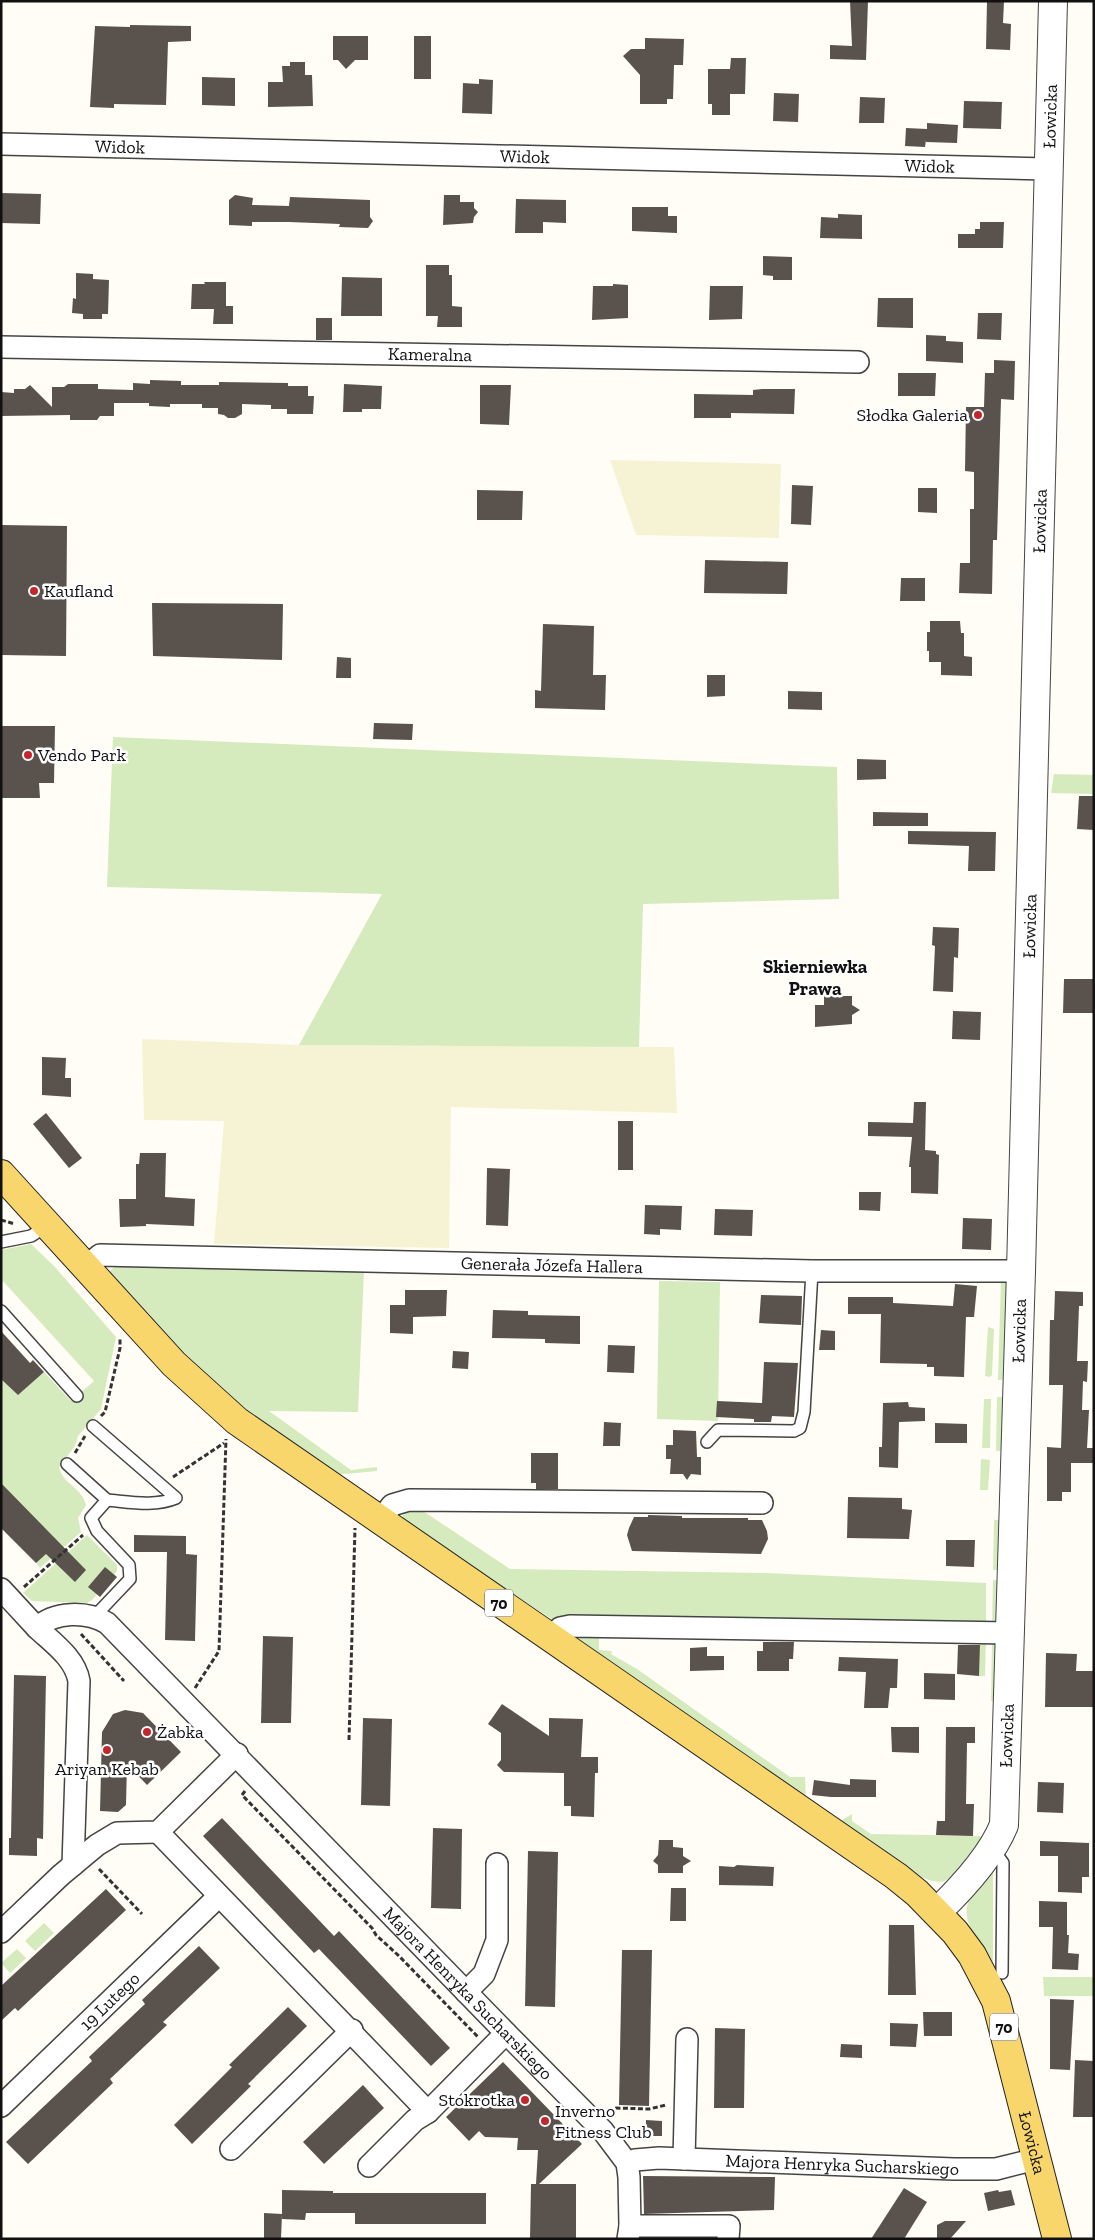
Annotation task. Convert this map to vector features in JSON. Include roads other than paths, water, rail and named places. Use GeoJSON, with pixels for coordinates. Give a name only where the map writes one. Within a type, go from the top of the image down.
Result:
{"type":"FeatureCollection","features":[{"type":"Feature","properties":{"kind":"main road","name":"70"},"geometry":{"type":"LineString","coordinates":[[1,1174],[87,1266],[174,1364],[237,1421],[896,1876],[937,1912]]}},
{"type":"Feature","properties":{"kind":"main road","name":"70"},"geometry":{"type":"LineString","coordinates":[[7,1212],[48,1226]]}},
{"type":"Feature","properties":{"kind":"main road","name":"Łowicka"},"geometry":{"type":"LineString","coordinates":[[937,1912],[972,1955],[996,2001],[1057,2239]]}},
{"type":"Feature","properties":{"kind":"street","name":"Łowicka"},"geometry":{"type":"LineString","coordinates":[[937,1912],[948,1902],[992,1848],[1004,1825],[1021,1271],[1047,169],[1053,1]]}},
{"type":"Feature","properties":{"kind":"street","name":"Widok"},"geometry":{"type":"LineString","coordinates":[[1,144],[1047,169]]}},
{"type":"Feature","properties":{"kind":"street","name":"Kameralna"},"geometry":{"type":"LineString","coordinates":[[1,347],[858,362]]}},
{"type":"Feature","properties":{"kind":"street","name":"Generała Józefa Hallera"},"geometry":{"type":"LineString","coordinates":[[87,1266],[100,1255],[812,1271],[1021,1271]]}},
{"type":"Feature","properties":{"kind":"street"},"geometry":{"type":"LineString","coordinates":[[372,1516],[392,1505],[409,1500],[762,1503]]}},
{"type":"Feature","properties":{"kind":"street"},"geometry":{"type":"LineString","coordinates":[[10,1591],[38,1628],[72,1662],[78,1671],[73,1865]]}},
{"type":"Feature","properties":{"kind":"street","name":"Majora Henryka Sucharskiego"},"geometry":{"type":"LineString","coordinates":[[38,1628],[52,1617],[65,1616],[87,1624],[107,1622],[506,2033],[604,2131],[627,2163],[647,2158],[684,2159],[826,2174],[889,2168],[996,2169],[1036,2158]]}},
{"type":"Feature","properties":{"kind":"street"},"geometry":{"type":"LineString","coordinates":[[552,1639],[560,1628],[570,1626],[1010,1633]]}},
{"type":"Feature","properties":{"kind":"street"},"geometry":{"type":"LineString","coordinates":[[1,1932],[97,1845],[118,1833],[158,1832],[237,1754]]}},
{"type":"Feature","properties":{"kind":"street"},"geometry":{"type":"LineString","coordinates":[[158,1832],[352,2030],[428,2112]]}},
{"type":"Feature","properties":{"kind":"street"},"geometry":{"type":"LineString","coordinates":[[466,1992],[484,1974],[497,1940],[497,1864]]}},
{"type":"Feature","properties":{"kind":"street","name":"19 Lutego"},"geometry":{"type":"LineString","coordinates":[[1,2106],[219,1896]]}},
{"type":"Feature","properties":{"kind":"street"},"geometry":{"type":"LineString","coordinates":[[231,2149],[352,2030]]}},
{"type":"Feature","properties":{"kind":"street"},"geometry":{"type":"LineString","coordinates":[[368,2166],[415,2120],[428,2112],[506,2033]]}},
{"type":"Feature","properties":{"kind":"street"},"geometry":{"type":"LineString","coordinates":[[684,2159],[686,2039]]}},
{"type":"Feature","properties":{"kind":"street"},"geometry":{"type":"LineString","coordinates":[[627,2163],[629,2232],[729,2226],[728,2239]]}},
{"type":"Feature","properties":{"kind":"lane"},"geometry":{"type":"LineString","coordinates":[[1,1242],[32,1236],[48,1226]]}},
{"type":"Feature","properties":{"kind":"lane"},"geometry":{"type":"LineString","coordinates":[[708,1442],[718,1430],[794,1431],[800,1428],[804,1412],[812,1271]]}},
{"type":"Feature","properties":{"kind":"lane"},"geometry":{"type":"LineString","coordinates":[[1,1311],[77,1396]]}},
{"type":"Feature","properties":{"kind":"lane"},"geometry":{"type":"LineString","coordinates":[[67,1464],[107,1500],[153,1504],[165,1503],[176,1498],[93,1426]]}},
{"type":"Feature","properties":{"kind":"lane"},"geometry":{"type":"LineString","coordinates":[[87,1624],[130,1579],[128,1565],[97,1531],[91,1518],[107,1500]]}},
{"type":"Feature","properties":{"kind":"lane"},"geometry":{"type":"LineString","coordinates":[[992,1848],[1003,1863],[1002,1974]]}},
{"type":"Feature","properties":{"kind":"place","name":"Słodka Galeria"},"geometry":{"type":"Point","coordinates":[978,415]}},
{"type":"Feature","properties":{"kind":"place","name":"Kaufland"},"geometry":{"type":"Point","coordinates":[34,591]}},
{"type":"Feature","properties":{"kind":"place","name":"Vendo Park"},"geometry":{"type":"Point","coordinates":[28,755]}},
{"type":"Feature","properties":{"kind":"place","name":"Żabka"},"geometry":{"type":"Point","coordinates":[147,1732]}},
{"type":"Feature","properties":{"kind":"place","name":"Ariyan Kebab"},"geometry":{"type":"Point","coordinates":[107,1750]}},
{"type":"Feature","properties":{"kind":"place","name":"Stokrotka"},"geometry":{"type":"Point","coordinates":[525,2100]}},
{"type":"Feature","properties":{"kind":"place","name":"Inverno Fitness Club"},"geometry":{"type":"Point","coordinates":[545,2121]}},
{"type":"Feature","properties":{"kind":"district","name":"Skierniewka Prawa"},"geometry":{"type":"Point","coordinates":[815,977]}}]}
